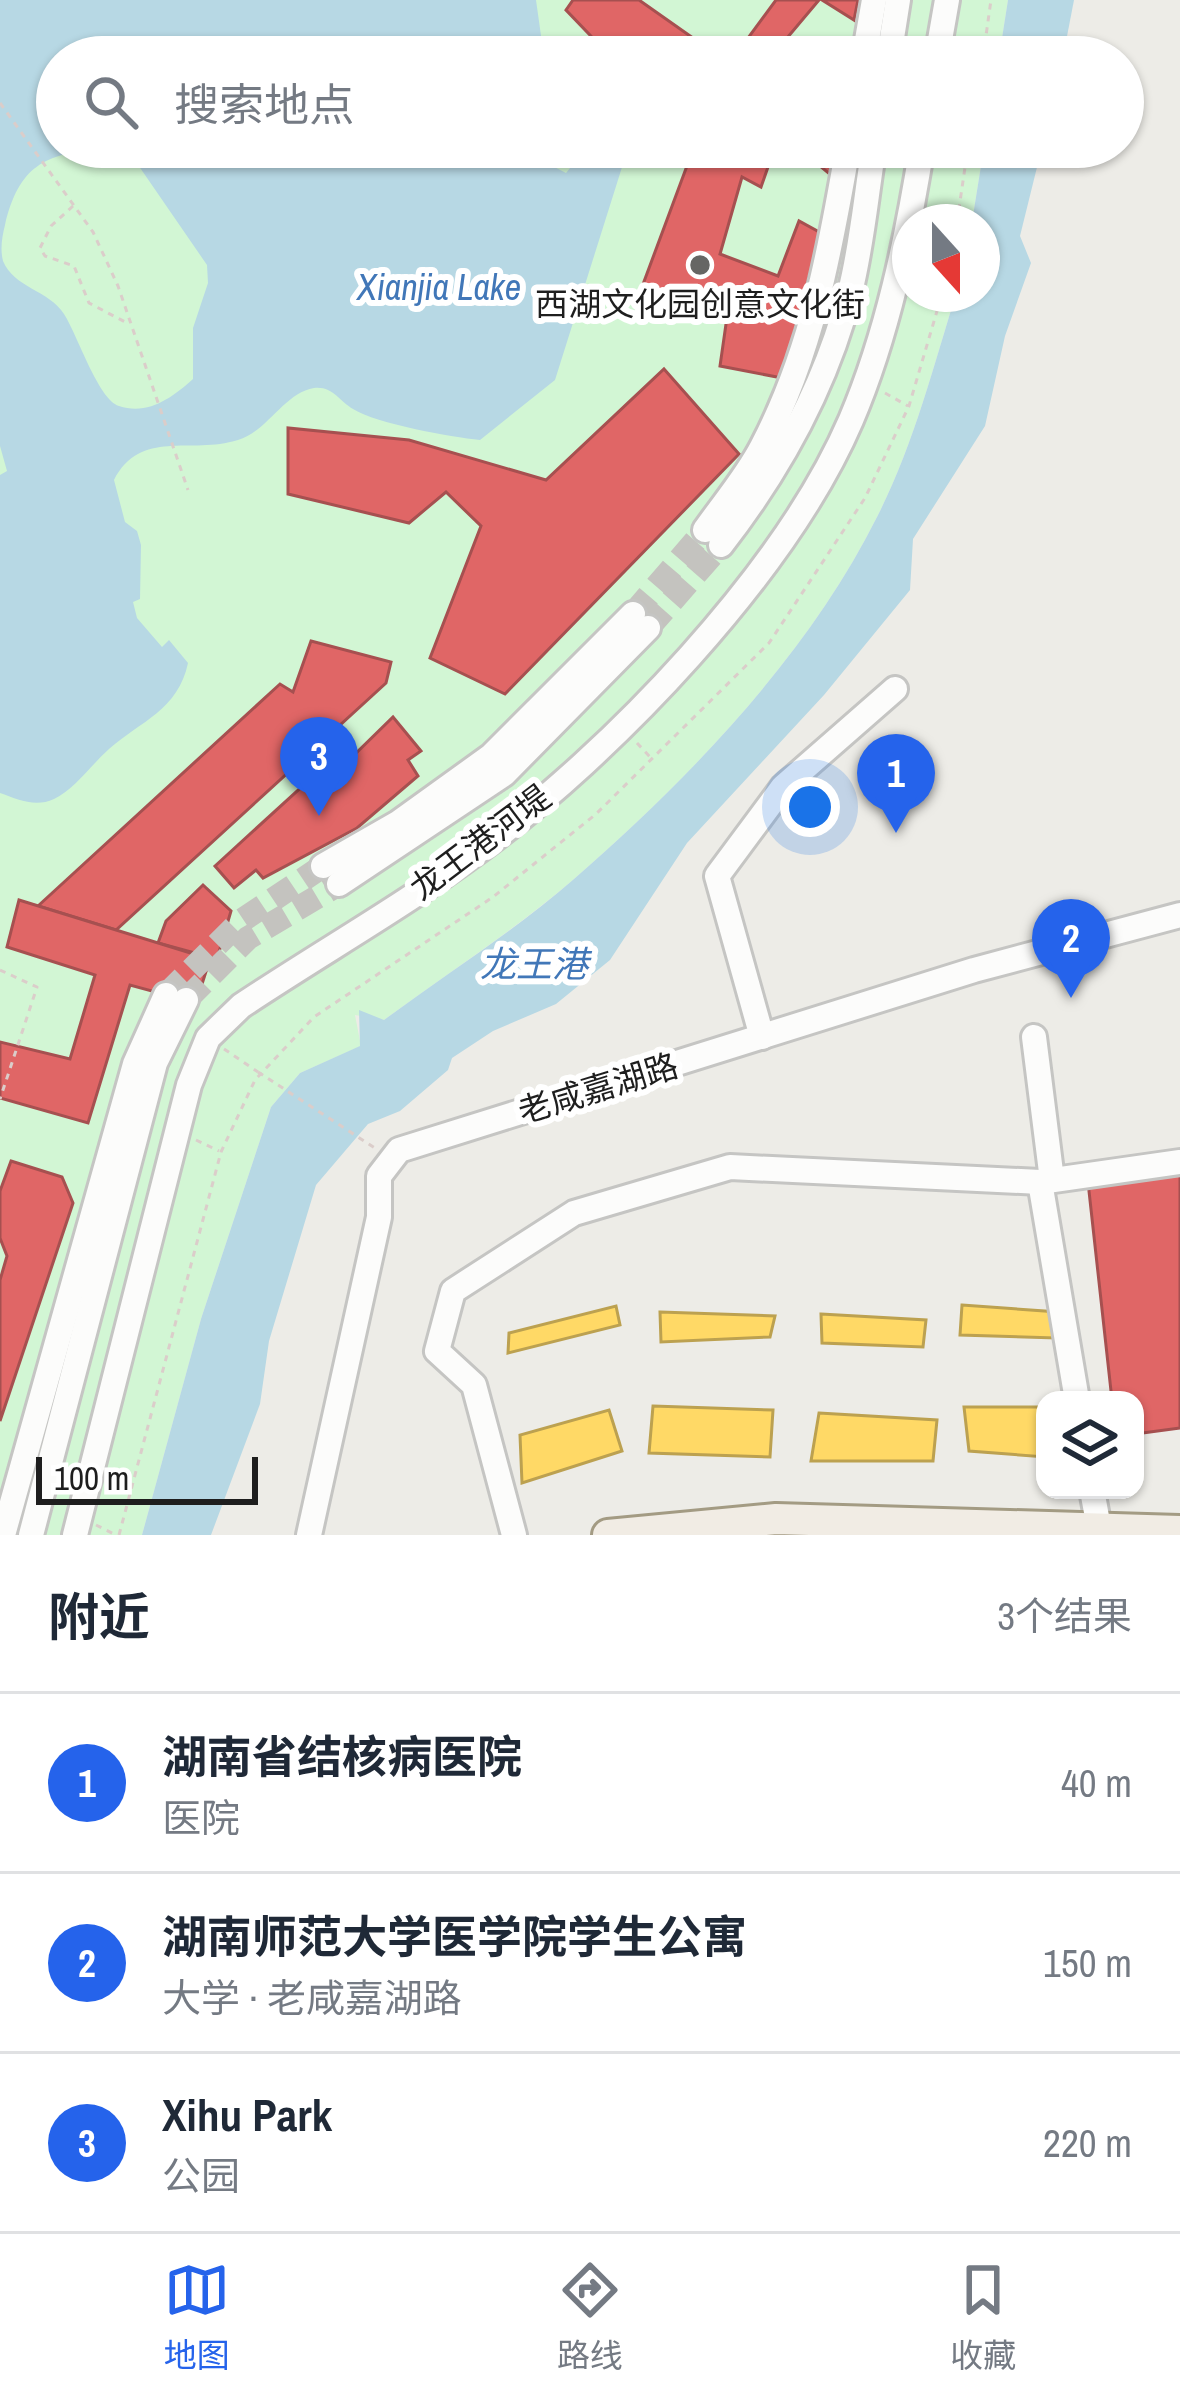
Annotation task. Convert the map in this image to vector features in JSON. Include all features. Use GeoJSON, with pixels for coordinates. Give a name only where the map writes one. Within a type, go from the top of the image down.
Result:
{"type":"FeatureCollection","features":[{"type":"Feature","properties":{"kind":"main road"},"geometry":{"type":"LineString","coordinates":[[608,1535],[776,1519],[1180,1531]]}},
{"type":"Feature","properties":{"kind":"street"},"geometry":{"type":"LineString","coordinates":[[868,36],[874,0]]}},
{"type":"Feature","properties":{"kind":"street"},"geometry":{"type":"LineString","coordinates":[[892,36],[898,0]]}},
{"type":"Feature","properties":{"kind":"street"},"geometry":{"type":"LineString","coordinates":[[941,36],[947,0]]}},
{"type":"Feature","properties":{"kind":"street"},"geometry":{"type":"LineString","coordinates":[[844,168],[824,283],[803,353],[761,449],[713,538],[759,496],[803,421],[850,292],[871,168]]}},
{"type":"Feature","properties":{"kind":"street","name":"龙王港河堤"},"geometry":{"type":"LineString","coordinates":[[75,1535],[177,1131],[208,1038],[241,1006],[478,851],[568,775],[681,664],[743,592],[812,490],[850,422],[885,322],[918,168]]}},
{"type":"Feature","properties":{"kind":"street"},"geometry":{"type":"LineString","coordinates":[[331,875],[491,756],[640,621]]}},
{"type":"Feature","properties":{"kind":"street"},"geometry":{"type":"LineString","coordinates":[[762,1036],[716,876],[783,788],[895,689]]}},
{"type":"Feature","properties":{"kind":"street","name":"老咸嘉湖路"},"geometry":{"type":"LineString","coordinates":[[309,1535],[379,1217],[379,1176],[399,1150],[974,970],[1180,915]]}},
{"type":"Feature","properties":{"kind":"street"},"geometry":{"type":"LineString","coordinates":[[3,1535],[135,1064],[176,998],[31,1535]]}},
{"type":"Feature","properties":{"kind":"street"},"geometry":{"type":"LineString","coordinates":[[1034,1037],[1046,1181],[1076,1391]]}},
{"type":"Feature","properties":{"kind":"street"},"geometry":{"type":"LineString","coordinates":[[514,1535],[474,1385],[437,1351],[453,1291],[574,1213],[730,1167],[1046,1181],[1180,1162]]}},
{"type":"Feature","properties":{"kind":"street"},"geometry":{"type":"LineString","coordinates":[[1094,1499],[1099,1528]]}},
{"type":"Feature","properties":{"kind":"path"},"geometry":{"type":"LineString","coordinates":[[986,36],[992,0]]}},
{"type":"Feature","properties":{"kind":"path"},"geometry":{"type":"LineString","coordinates":[[0,104],[36,153]]}},
{"type":"Feature","properties":{"kind":"path"},"geometry":{"type":"LineString","coordinates":[[47,168],[93,232],[132,324],[188,490]]}},
{"type":"Feature","properties":{"kind":"path"},"geometry":{"type":"LineString","coordinates":[[959,204],[965,168]]}},
{"type":"Feature","properties":{"kind":"path"},"geometry":{"type":"LineString","coordinates":[[74,204],[51,226],[40,248],[44,256],[74,266],[89,303],[132,324]]}},
{"type":"Feature","properties":{"kind":"path"},"geometry":{"type":"LineString","coordinates":[[118,1535],[221,1152],[255,1081],[314,1017],[493,897],[596,814],[770,643],[844,536],[909,406],[937,312]]}},
{"type":"Feature","properties":{"kind":"path"},"geometry":{"type":"LineString","coordinates":[[864,381],[909,406]]}},
{"type":"Feature","properties":{"kind":"path"},"geometry":{"type":"LineString","coordinates":[[0,970],[37,987],[0,1099]]}},
{"type":"Feature","properties":{"kind":"path"},"geometry":{"type":"LineString","coordinates":[[208,1038],[378,1150]]}},
{"type":"Feature","properties":{"kind":"path"},"geometry":{"type":"LineString","coordinates":[[177,1131],[221,1152]]}},
{"type":"Feature","properties":{"kind":"green space"},"geometry":{"type":"Polygon","coordinates":[[[0,0],[1008,0],[1002,36],[36,36],[36,168],[981,168],[975,204],[892,204],[892,312],[950,312],[890,490],[849,568],[781,666],[703,756],[574,879],[384,1020],[355,1015],[361,1046],[300,1073],[271,1107],[201,1319],[142,1535],[0,1535],[0,0]]]}},
{"type":"Feature","properties":{"kind":"water","name":"Xianjia Lake"},"geometry":{"type":"Polygon","coordinates":[[[0,0],[536,0],[541,36],[36,36],[36,168],[11,205],[3,234],[3,261],[15,277],[58,306],[96,380],[119,406],[150,407],[193,379],[193,328],[208,283],[207,265],[140,168],[556,168],[566,173],[570,168],[622,168],[555,380],[480,440],[379,420],[331,392],[314,388],[294,397],[238,440],[152,448],[125,464],[114,480],[125,522],[137,531],[141,545],[140,599],[133,602],[137,618],[162,647],[169,640],[188,663],[176,692],[157,713],[109,749],[69,789],[40,803],[0,793],[0,475],[7,471],[0,446],[0,0]]]}},
{"type":"Feature","properties":{"kind":"water"},"geometry":{"type":"Polygon","coordinates":[[[1008,0],[1074,0],[1067,36],[1002,36],[1008,0]]]}},
{"type":"Feature","properties":{"kind":"water","name":"龙王港"},"geometry":{"type":"Polygon","coordinates":[[[981,168],[1037,168],[1020,236],[1031,263],[1005,336],[985,426],[913,539],[910,590],[824,695],[687,843],[610,960],[556,1004],[493,1031],[452,1058],[448,1070],[400,1111],[368,1124],[316,1185],[269,1341],[260,1404],[211,1535],[142,1535],[201,1319],[271,1107],[300,1073],[360,1046],[359,1010],[384,1020],[505,934],[574,879],[703,756],[781,666],[849,568],[890,490],[950,312],[1000,312],[1000,204],[975,204],[981,168]]]}},
{"type":"Feature","properties":{"kind":"building: 住宅"},"geometry":{"type":"Polygon","coordinates":[[[962,1305],[1058,1312],[1056,1338],[960,1335],[962,1305]]]}},
{"type":"Feature","properties":{"kind":"building: 住宅"},"geometry":{"type":"Polygon","coordinates":[[[616,1306],[620,1325],[508,1353],[509,1333],[616,1306]]]}},
{"type":"Feature","properties":{"kind":"building: 住宅"},"geometry":{"type":"Polygon","coordinates":[[[660,1312],[775,1316],[770,1337],[661,1342],[660,1312]]]}},
{"type":"Feature","properties":{"kind":"building: 住宅"},"geometry":{"type":"Polygon","coordinates":[[[821,1314],[926,1320],[923,1347],[822,1343],[821,1314]]]}},
{"type":"Feature","properties":{"kind":"building: 住宅"},"geometry":{"type":"Polygon","coordinates":[[[653,1406],[773,1410],[770,1457],[649,1453],[653,1406]]]}},
{"type":"Feature","properties":{"kind":"building: 住宅"},"geometry":{"type":"Polygon","coordinates":[[[964,1407],[1036,1407],[1036,1456],[969,1451],[964,1407]]]}},
{"type":"Feature","properties":{"kind":"building: 住宅"},"geometry":{"type":"Polygon","coordinates":[[[609,1410],[622,1451],[522,1483],[520,1435],[609,1410]]]}},
{"type":"Feature","properties":{"kind":"building: 住宅"},"geometry":{"type":"Polygon","coordinates":[[[819,1413],[937,1420],[933,1461],[811,1461],[819,1413]]]}},
{"type":"Feature","properties":{"kind":"building: 商业"},"geometry":{"type":"Polygon","coordinates":[[[573,0],[639,0],[690,36],[591,36],[566,10],[573,0]]]}},
{"type":"Feature","properties":{"kind":"building: 商业"},"geometry":{"type":"Polygon","coordinates":[[[776,0],[819,0],[789,36],[749,36],[776,0]]]}},
{"type":"Feature","properties":{"kind":"building: 商业"},"geometry":{"type":"Polygon","coordinates":[[[822,0],[858,0],[854,20],[822,0]]]}},
{"type":"Feature","properties":{"kind":"building: 商业","name":"西湖文化园创意文化街"},"geometry":{"type":"Polygon","coordinates":[[[686,168],[768,168],[761,187],[742,177],[720,254],[778,276],[799,221],[821,233],[782,378],[720,366],[728,310],[642,287],[686,168]]]}},
{"type":"Feature","properties":{"kind":"building: 商业"},"geometry":{"type":"Polygon","coordinates":[[[664,369],[739,454],[505,694],[430,658],[481,526],[446,492],[409,523],[288,494],[288,428],[409,440],[546,480],[664,369]]]}},
{"type":"Feature","properties":{"kind":"building: 商业"},"geometry":{"type":"Polygon","coordinates":[[[311,641],[391,662],[386,683],[116,930],[38,906],[280,684],[293,692],[311,641]]]}},
{"type":"Feature","properties":{"kind":"building: 商业"},"geometry":{"type":"Polygon","coordinates":[[[393,717],[421,751],[408,760],[418,776],[357,828],[263,878],[256,870],[234,888],[215,866],[341,751],[351,758],[393,717]]]}},
{"type":"Feature","properties":{"kind":"building: 商业"},"geometry":{"type":"Polygon","coordinates":[[[203,885],[231,911],[217,959],[158,943],[166,921],[203,885]]]}},
{"type":"Feature","properties":{"kind":"building: 商业"},"geometry":{"type":"Polygon","coordinates":[[[19,900],[210,959],[196,1003],[130,985],[88,1123],[0,1098],[0,1042],[70,1059],[95,975],[7,947],[19,900]]]}},
{"type":"Feature","properties":{"kind":"building: 商业"},"geometry":{"type":"Polygon","coordinates":[[[11,1161],[62,1177],[73,1203],[0,1421],[0,1280],[7,1256],[0,1238],[0,1191],[11,1161]]]}},
{"type":"Feature","properties":{"kind":"building: 商业"},"geometry":{"type":"Polygon","coordinates":[[[1180,1171],[1180,1428],[1144,1433],[1144,1391],[1111,1391],[1088,1182],[1180,1171]]]}},
{"type":"Feature","properties":{"kind":"tunnel"},"geometry":{"type":"LineString","coordinates":[[633,614],[705,530]]}},
{"type":"Feature","properties":{"kind":"tunnel"},"geometry":{"type":"LineString","coordinates":[[648,628],[721,545]]}},
{"type":"Feature","properties":{"kind":"tunnel"},"geometry":{"type":"LineString","coordinates":[[166,995],[241,921],[323,866]]}},
{"type":"Feature","properties":{"kind":"tunnel"},"geometry":{"type":"LineString","coordinates":[[186,1000],[248,938],[339,884]]}},
{"type":"Feature","properties":{"kind":"place","name":"西湖文化园创意文化街"},"geometry":{"type":"Point","coordinates":[700,265]}},
{"type":"Feature","properties":{"kind":"place","name":"Xihu Park"},"geometry":{"type":"Point","coordinates":[319,816]}},
{"type":"Feature","properties":{"kind":"place","name":"湖南省结核病医院"},"geometry":{"type":"Point","coordinates":[896,833]}},
{"type":"Feature","properties":{"kind":"place","name":"湖南师范大学医学院学生公寓"},"geometry":{"type":"Point","coordinates":[1071,998]}}]}
